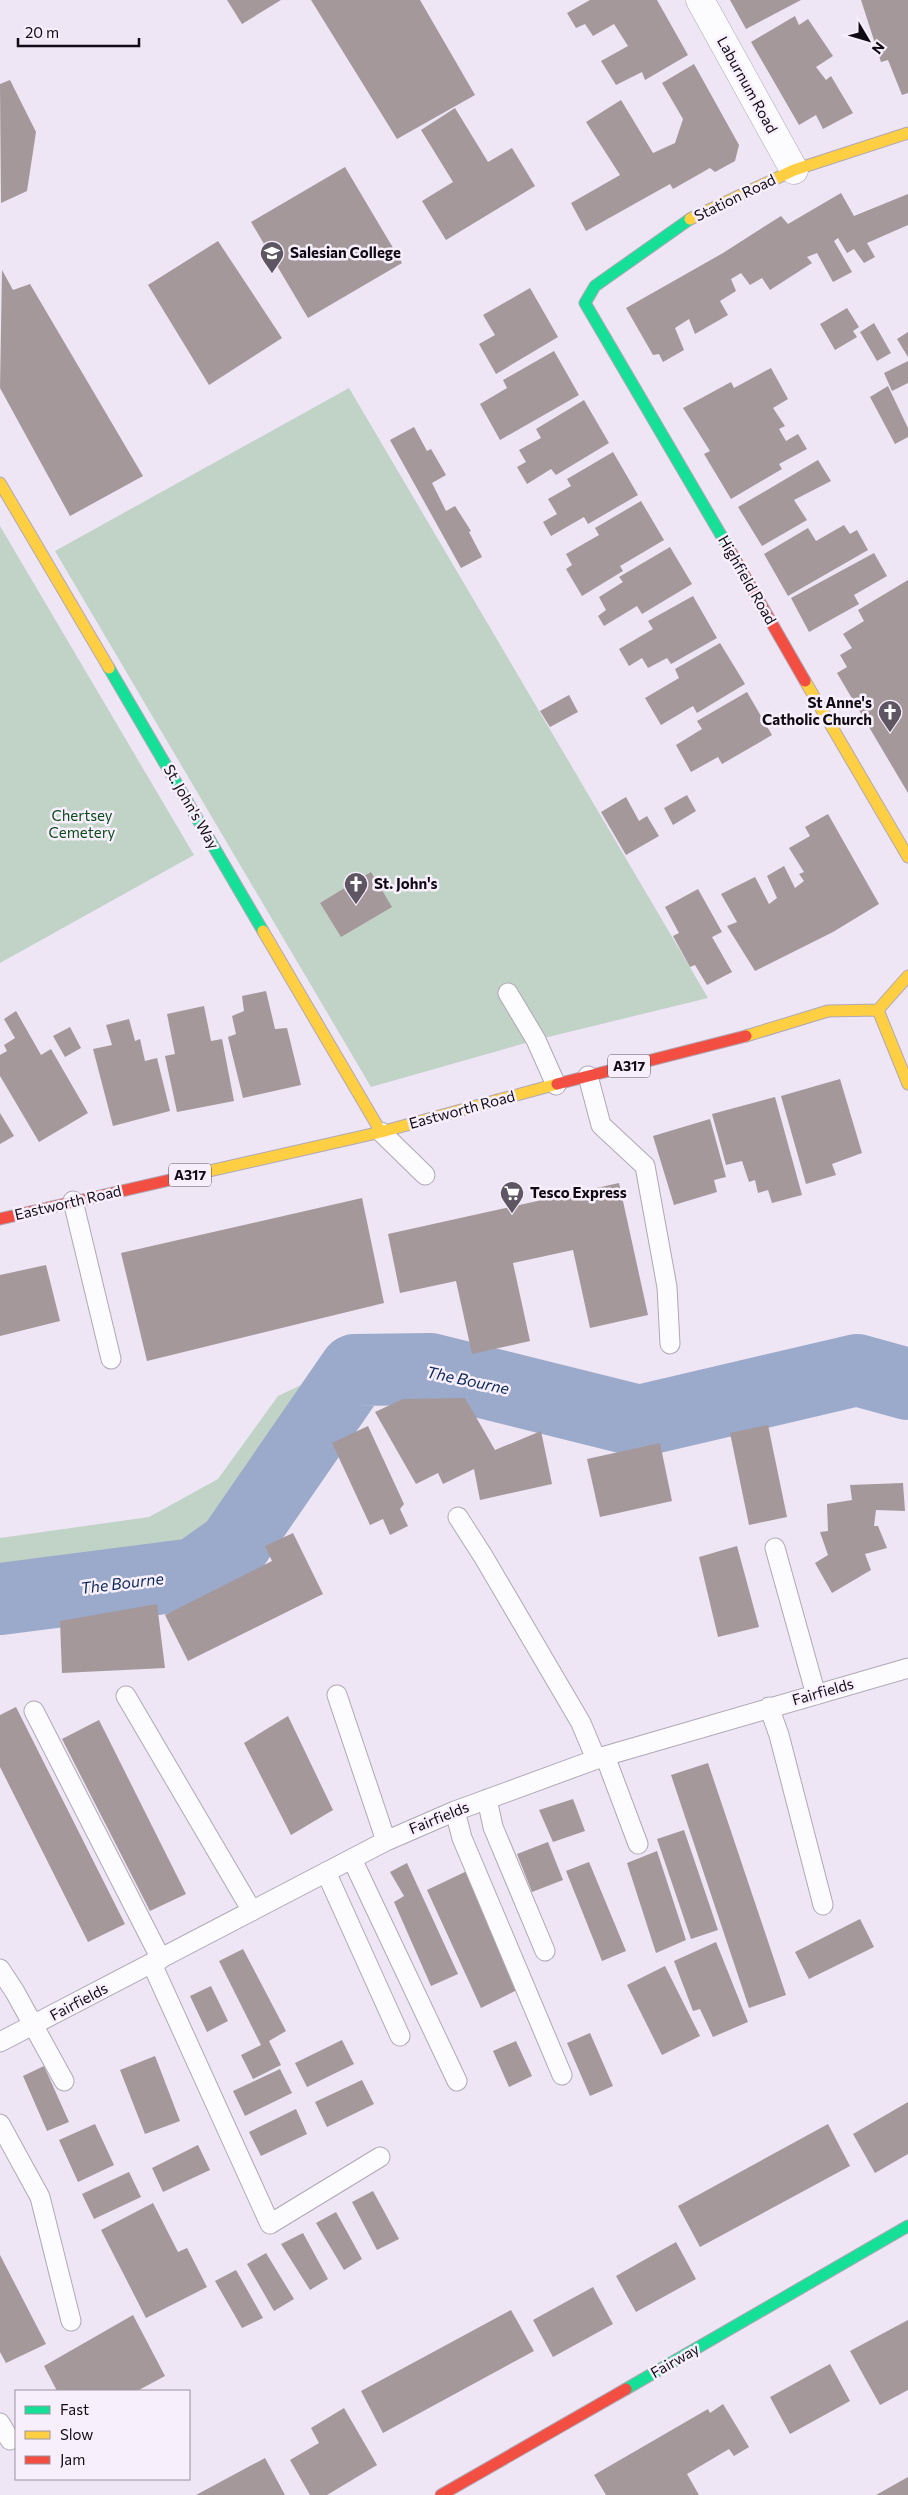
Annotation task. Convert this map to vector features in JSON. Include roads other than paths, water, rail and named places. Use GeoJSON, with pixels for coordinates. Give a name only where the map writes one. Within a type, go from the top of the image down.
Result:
{"type":"FeatureCollection","features":[{"type":"Feature","properties":{"kind":"street","name":"Laburnum Road"},"geometry":{"type":"LineString","coordinates":[[700,0],[794,170]]}},
{"type":"Feature","properties":{"kind":"street","name":"Station Road"},"geometry":{"type":"LineString","coordinates":[[585,303],[595,286],[685,222],[794,170],[908,133]]}},
{"type":"Feature","properties":{"kind":"street","name":"Highfield Road"},"geometry":{"type":"LineString","coordinates":[[585,303],[908,857]]}},
{"type":"Feature","properties":{"kind":"street","name":"St. John's Way"},"geometry":{"type":"LineString","coordinates":[[0,483],[381,1132]]}},
{"type":"Feature","properties":{"kind":"street"},"geometry":{"type":"LineString","coordinates":[[908,976],[878,1010],[908,1084]]}},
{"type":"Feature","properties":{"kind":"street","name":"Eastworth Road"},"geometry":{"type":"LineString","coordinates":[[0,1219],[381,1132],[588,1076],[718,1044],[828,1011],[878,1010]]}},
{"type":"Feature","properties":{"kind":"street","name":"Fairway"},"geometry":{"type":"LineString","coordinates":[[441,2495],[908,2226]]}},
{"type":"Feature","properties":{"kind":"lane"},"geometry":{"type":"LineString","coordinates":[[508,992],[536,1040],[556,1085]]}},
{"type":"Feature","properties":{"kind":"lane"},"geometry":{"type":"LineString","coordinates":[[588,1076],[601,1125],[645,1166],[667,1287],[670,1344]]}},
{"type":"Feature","properties":{"kind":"lane"},"geometry":{"type":"LineString","coordinates":[[381,1132],[425,1175]]}},
{"type":"Feature","properties":{"kind":"lane"},"geometry":{"type":"LineString","coordinates":[[73,1201],[111,1359]]}},
{"type":"Feature","properties":{"kind":"lane"},"geometry":{"type":"LineString","coordinates":[[458,1517],[581,1723],[600,1758],[638,1844]]}},
{"type":"Feature","properties":{"kind":"lane"},"geometry":{"type":"LineString","coordinates":[[775,1548],[816,1695]]}},
{"type":"Feature","properties":{"kind":"lane","name":"Fairfields"},"geometry":{"type":"LineString","coordinates":[[0,2042],[386,1841],[455,1811],[600,1758],[769,1706],[816,1695],[908,1668]]}},
{"type":"Feature","properties":{"kind":"lane"},"geometry":{"type":"LineString","coordinates":[[337,1695],[386,1841]]}},
{"type":"Feature","properties":{"kind":"lane"},"geometry":{"type":"LineString","coordinates":[[126,1696],[252,1911]]}},
{"type":"Feature","properties":{"kind":"lane"},"geometry":{"type":"LineString","coordinates":[[769,1706],[779,1735],[823,1905]]}},
{"type":"Feature","properties":{"kind":"lane"},"geometry":{"type":"LineString","coordinates":[[34,1711],[156,1961],[270,2224],[380,2157]]}},
{"type":"Feature","properties":{"kind":"lane"},"geometry":{"type":"LineString","coordinates":[[487,1799],[493,1827],[545,1951]]}},
{"type":"Feature","properties":{"kind":"lane"},"geometry":{"type":"LineString","coordinates":[[455,1811],[462,1838],[562,2075]]}},
{"type":"Feature","properties":{"kind":"lane"},"geometry":{"type":"LineString","coordinates":[[352,1859],[457,2081]]}},
{"type":"Feature","properties":{"kind":"lane"},"geometry":{"type":"LineString","coordinates":[[326,1872],[400,2036]]}},
{"type":"Feature","properties":{"kind":"lane"},"geometry":{"type":"LineString","coordinates":[[0,1969],[34,2025],[64,2081]]}},
{"type":"Feature","properties":{"kind":"lane"},"geometry":{"type":"LineString","coordinates":[[0,2124],[40,2197],[70,2321]]}},
{"type":"Feature","properties":{"kind":"lane"},"geometry":{"type":"LineString","coordinates":[[0,2423],[10,2440]]}},
{"type":"Feature","properties":{"kind":"waterway","name":"The Bourne"},"geometry":{"type":"LineString","coordinates":[[0,1599],[195,1574],[233,1547],[355,1370],[430,1369],[639,1421],[857,1370],[908,1384]]}},
{"type":"Feature","properties":{"kind":"place","name":"Salesian College"},"geometry":{"type":"Point","coordinates":[272,274]}},
{"type":"Feature","properties":{"kind":"place","name":"St Anne's Catholic Church"},"geometry":{"type":"Point","coordinates":[890,733]}},
{"type":"Feature","properties":{"kind":"place","name":"St. John's"},"geometry":{"type":"Point","coordinates":[356,905]}},
{"type":"Feature","properties":{"kind":"place","name":"Tesco Express"},"geometry":{"type":"Point","coordinates":[512,1214]}},
{"type":"Feature","properties":{"kind":"park label","name":"Chertsey Cemetery"},"geometry":{"type":"Point","coordinates":[82,824]}}]}
